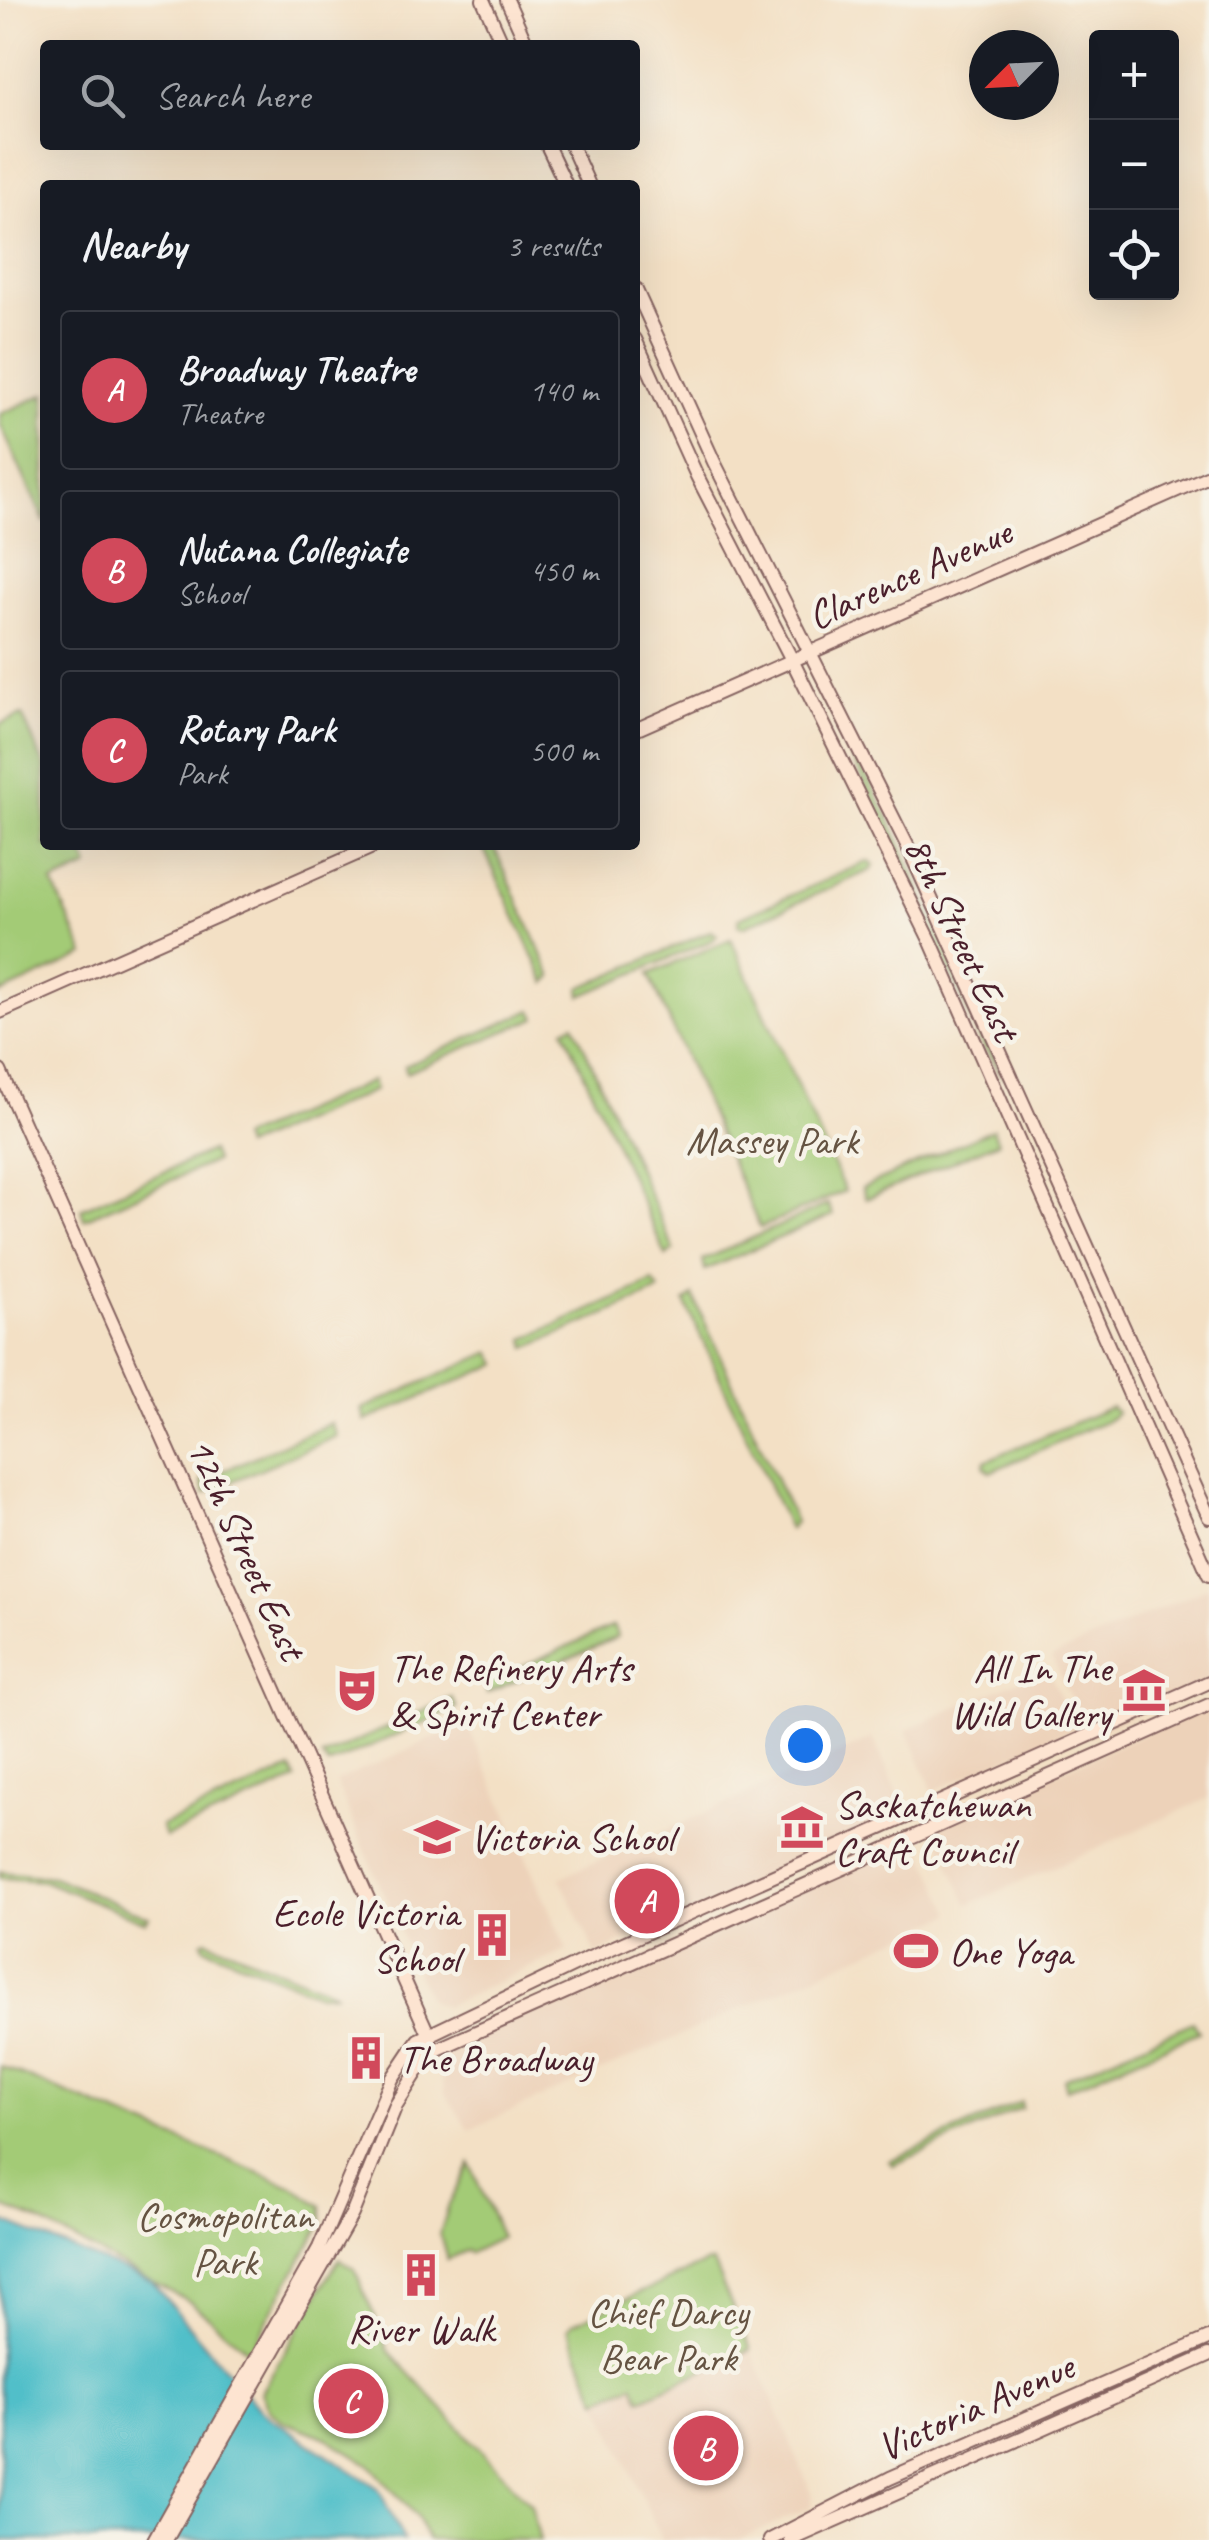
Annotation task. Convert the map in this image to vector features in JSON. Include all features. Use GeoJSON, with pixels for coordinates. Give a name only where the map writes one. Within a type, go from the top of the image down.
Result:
{"type":"FeatureCollection","features":[{"type":"Feature","properties":{"kind":"main road"},"geometry":{"type":"LineString","coordinates":[[483,0],[501,40]]}},
{"type":"Feature","properties":{"kind":"main road"},"geometry":{"type":"LineString","coordinates":[[507,0],[525,40]]}},
{"type":"Feature","properties":{"kind":"main road"},"geometry":{"type":"LineString","coordinates":[[549,150],[564,180]]}},
{"type":"Feature","properties":{"kind":"main road"},"geometry":{"type":"LineString","coordinates":[[573,150],[587,180]]}},
{"type":"Feature","properties":{"kind":"main road","name":"8th Street East"},"geometry":{"type":"LineString","coordinates":[[640,299],[720,476],[908,847],[1209,1517]]}},
{"type":"Feature","properties":{"kind":"main road","name":"8th Street East"},"geometry":{"type":"LineString","coordinates":[[640,350],[697,476],[931,942],[1209,1575]]}},
{"type":"Feature","properties":{"kind":"main road","name":"Clarence Avenue"},"geometry":{"type":"LineString","coordinates":[[640,728],[1209,476]]}},
{"type":"Feature","properties":{"kind":"main road"},"geometry":{"type":"LineString","coordinates":[[0,1012],[366,850]]}},
{"type":"Feature","properties":{"kind":"main road","name":"12th Street East"},"geometry":{"type":"LineString","coordinates":[[0,1072],[436,2050]]}},
{"type":"Feature","properties":{"kind":"main road"},"geometry":{"type":"LineString","coordinates":[[166,2540],[324,2250],[392,2080],[411,2048],[428,2034],[1209,1682]]}},
{"type":"Feature","properties":{"kind":"main road"},"geometry":{"type":"LineString","coordinates":[[154,2540],[324,2250],[352,2214],[396,2105],[420,2062],[436,2050],[1209,1705]]}},
{"type":"Feature","properties":{"kind":"main road","name":"Victoria Avenue"},"geometry":{"type":"LineString","coordinates":[[770,2540],[890,2478],[1209,2338]]}},
{"type":"Feature","properties":{"kind":"main road","name":"Victoria Avenue"},"geometry":{"type":"LineString","coordinates":[[790,2540],[1209,2356]]}},
{"type":"Feature","properties":{"kind":"shaded area"},"geometry":{"type":"Polygon","coordinates":[[[1209,1587],[1209,1682],[1088,1736],[1052,1657],[1209,1587]]]}},
{"type":"Feature","properties":{"kind":"shaded area"},"geometry":{"type":"Polygon","coordinates":[[[1047,1668],[1075,1728],[933,1791],[907,1730],[976,1698],[978,1702],[980,1697],[1047,1668]]]}},
{"type":"Feature","properties":{"kind":"shaded area"},"geometry":{"type":"Polygon","coordinates":[[[1209,1705],[1209,1798],[968,1905],[933,1828],[1209,1705]]]}},
{"type":"Feature","properties":{"kind":"shaded area","name":"Victoria School"},"geometry":{"type":"Polygon","coordinates":[[[463,1725],[469,1729],[567,1950],[446,2006],[429,2000],[336,1782],[463,1725]]]}},
{"type":"Feature","properties":{"kind":"shaded area"},"geometry":{"type":"Polygon","coordinates":[[[873,1738],[908,1816],[596,1954],[560,1878],[873,1738]]]}},
{"type":"Feature","properties":{"kind":"shaded area"},"geometry":{"type":"Polygon","coordinates":[[[916,1835],[952,1914],[469,2130],[445,2093],[436,2049],[916,1835]]]}},
{"type":"Feature","properties":{"kind":"shaded area"},"geometry":{"type":"Polygon","coordinates":[[[751,2349],[813,2496],[811,2507],[739,2540],[662,2540],[598,2400],[634,2383],[642,2399],[751,2349]]]}},
{"type":"Feature","properties":{"kind":"green space"},"geometry":{"type":"Polygon","coordinates":[[[40,396],[40,512],[0,424],[0,414],[40,396]]]}},
{"type":"Feature","properties":{"kind":"green space"},"geometry":{"type":"Polygon","coordinates":[[[22,715],[40,756],[40,850],[81,850],[89,867],[53,883],[85,955],[0,994],[0,724],[22,715]]]}},
{"type":"Feature","properties":{"kind":"green space"},"geometry":{"type":"Polygon","coordinates":[[[847,738],[888,816],[1004,1078],[985,1050],[844,739],[847,738]]]}},
{"type":"Feature","properties":{"kind":"green space"},"geometry":{"type":"Polygon","coordinates":[[[484,850],[495,850],[552,977],[546,983],[484,850]]]}},
{"type":"Feature","properties":{"kind":"green space"},"geometry":{"type":"Polygon","coordinates":[[[869,861],[874,866],[871,870],[743,927],[738,925],[739,918],[869,861]]]}},
{"type":"Feature","properties":{"kind":"green space"},"geometry":{"type":"Polygon","coordinates":[[[711,931],[717,935],[713,940],[581,996],[580,988],[711,931]]]}},
{"type":"Feature","properties":{"kind":"green space","name":"Massey Park"},"geometry":{"type":"Polygon","coordinates":[[[731,939],[845,1191],[760,1228],[649,974],[731,939]]]}},
{"type":"Feature","properties":{"kind":"green space"},"geometry":{"type":"Polygon","coordinates":[[[532,1010],[536,1018],[406,1073],[405,1066],[532,1010]]]}},
{"type":"Feature","properties":{"kind":"green space"},"geometry":{"type":"Polygon","coordinates":[[[574,1024],[674,1250],[666,1256],[564,1029],[574,1024]]]}},
{"type":"Feature","properties":{"kind":"green space"},"geometry":{"type":"Polygon","coordinates":[[[372,1081],[375,1090],[244,1147],[241,1138],[372,1081]]]}},
{"type":"Feature","properties":{"kind":"green space"},"geometry":{"type":"Polygon","coordinates":[[[993,1129],[998,1142],[866,1199],[862,1188],[993,1129]]]}},
{"type":"Feature","properties":{"kind":"green space"},"geometry":{"type":"Polygon","coordinates":[[[211,1151],[215,1161],[84,1219],[81,1209],[211,1151]]]}},
{"type":"Feature","properties":{"kind":"green space"},"geometry":{"type":"Polygon","coordinates":[[[828,1204],[833,1215],[705,1270],[703,1260],[828,1204]]]}},
{"type":"Feature","properties":{"kind":"green space"},"geometry":{"type":"Polygon","coordinates":[[[653,1282],[657,1292],[527,1348],[525,1339],[653,1282]]]}},
{"type":"Feature","properties":{"kind":"green space"},"geometry":{"type":"Polygon","coordinates":[[[693,1296],[795,1522],[789,1529],[685,1302],[693,1296]]]}},
{"type":"Feature","properties":{"kind":"green space"},"geometry":{"type":"Polygon","coordinates":[[[491,1352],[498,1364],[365,1421],[362,1409],[491,1352]]]}},
{"type":"Feature","properties":{"kind":"green space"},"geometry":{"type":"Polygon","coordinates":[[[1111,1407],[1116,1412],[1110,1419],[990,1472],[984,1466],[985,1461],[1111,1407]]]}},
{"type":"Feature","properties":{"kind":"green space"},"geometry":{"type":"Polygon","coordinates":[[[331,1423],[337,1436],[205,1493],[202,1480],[331,1423]]]}},
{"type":"Feature","properties":{"kind":"green space"},"geometry":{"type":"Polygon","coordinates":[[[613,1626],[618,1637],[487,1693],[485,1683],[613,1626]]]}},
{"type":"Feature","properties":{"kind":"green space"},"geometry":{"type":"Polygon","coordinates":[[[452,1698],[457,1708],[328,1765],[322,1757],[452,1698]]]}},
{"type":"Feature","properties":{"kind":"green space"},"geometry":{"type":"Polygon","coordinates":[[[291,1769],[296,1780],[165,1837],[161,1826],[291,1769]]]}},
{"type":"Feature","properties":{"kind":"green space"},"geometry":{"type":"Polygon","coordinates":[[[0,1872],[53,1877],[149,1917],[146,1922],[43,1881],[0,1878],[0,1872]]]}},
{"type":"Feature","properties":{"kind":"green space"},"geometry":{"type":"Polygon","coordinates":[[[206,1940],[335,1993],[319,1994],[204,1947],[202,1942],[206,1940]]]}},
{"type":"Feature","properties":{"kind":"green space"},"geometry":{"type":"Polygon","coordinates":[[[1193,2022],[1199,2032],[1067,2089],[1064,2079],[1193,2022]]]}},
{"type":"Feature","properties":{"kind":"green space","name":"Cosmopolitan Park"},"geometry":{"type":"Polygon","coordinates":[[[0,2066],[291,2186],[322,2206],[322,2223],[249,2352],[192,2303],[35,2219],[0,2206],[0,2066]]]}},
{"type":"Feature","properties":{"kind":"green space"},"geometry":{"type":"Polygon","coordinates":[[[1021,2102],[1022,2108],[893,2165],[889,2161],[1021,2102]]]}},
{"type":"Feature","properties":{"kind":"green space"},"geometry":{"type":"Polygon","coordinates":[[[470,2164],[501,2238],[447,2259],[440,2234],[449,2205],[470,2164]]]}},
{"type":"Feature","properties":{"kind":"green space"},"geometry":{"type":"Polygon","coordinates":[[[339,2259],[354,2268],[389,2351],[531,2505],[540,2540],[427,2540],[417,2517],[369,2464],[327,2438],[284,2422],[268,2409],[261,2392],[339,2259]]]}},
{"type":"Feature","properties":{"kind":"green space","name":"Chief Darcy Bear Park"},"geometry":{"type":"Polygon","coordinates":[[[713,2263],[751,2349],[641,2399],[634,2384],[598,2400],[568,2329],[573,2323],[713,2263]]]}},
{"type":"Feature","properties":{"kind":"water"},"geometry":{"type":"Polygon","coordinates":[[[0,2220],[151,2281],[261,2411],[378,2488],[404,2540],[0,2540],[0,2220]]]}},
{"type":"Feature","properties":{"kind":"place","name":"The Refinery Arts & Spirit Center"},"geometry":{"type":"Point","coordinates":[357,1690]}},
{"type":"Feature","properties":{"kind":"place","name":"All In The Wild Gallery"},"geometry":{"type":"Point","coordinates":[1144,1690]}},
{"type":"Feature","properties":{"kind":"place","name":"Saskatchewan Craft Council"},"geometry":{"type":"Point","coordinates":[802,1827]}},
{"type":"Feature","properties":{"kind":"place","name":"Victoria School"},"geometry":{"type":"Point","coordinates":[437,1837]}},
{"type":"Feature","properties":{"kind":"place","name":"Broadway Theatre"},"geometry":{"type":"Point","coordinates":[647,1901]}},
{"type":"Feature","properties":{"kind":"place","name":"Ecole Victoria School"},"geometry":{"type":"Point","coordinates":[492,1935]}},
{"type":"Feature","properties":{"kind":"place","name":"One Yoga"},"geometry":{"type":"Point","coordinates":[916,1951]}},
{"type":"Feature","properties":{"kind":"place","name":"The Broadway"},"geometry":{"type":"Point","coordinates":[366,2058]}},
{"type":"Feature","properties":{"kind":"place","name":"River Walk"},"geometry":{"type":"Point","coordinates":[421,2275]}},
{"type":"Feature","properties":{"kind":"place","name":"Rotary Park"},"geometry":{"type":"Point","coordinates":[351,2401]}},
{"type":"Feature","properties":{"kind":"place","name":"Nutana Collegiate"},"geometry":{"type":"Point","coordinates":[706,2448]}}]}
